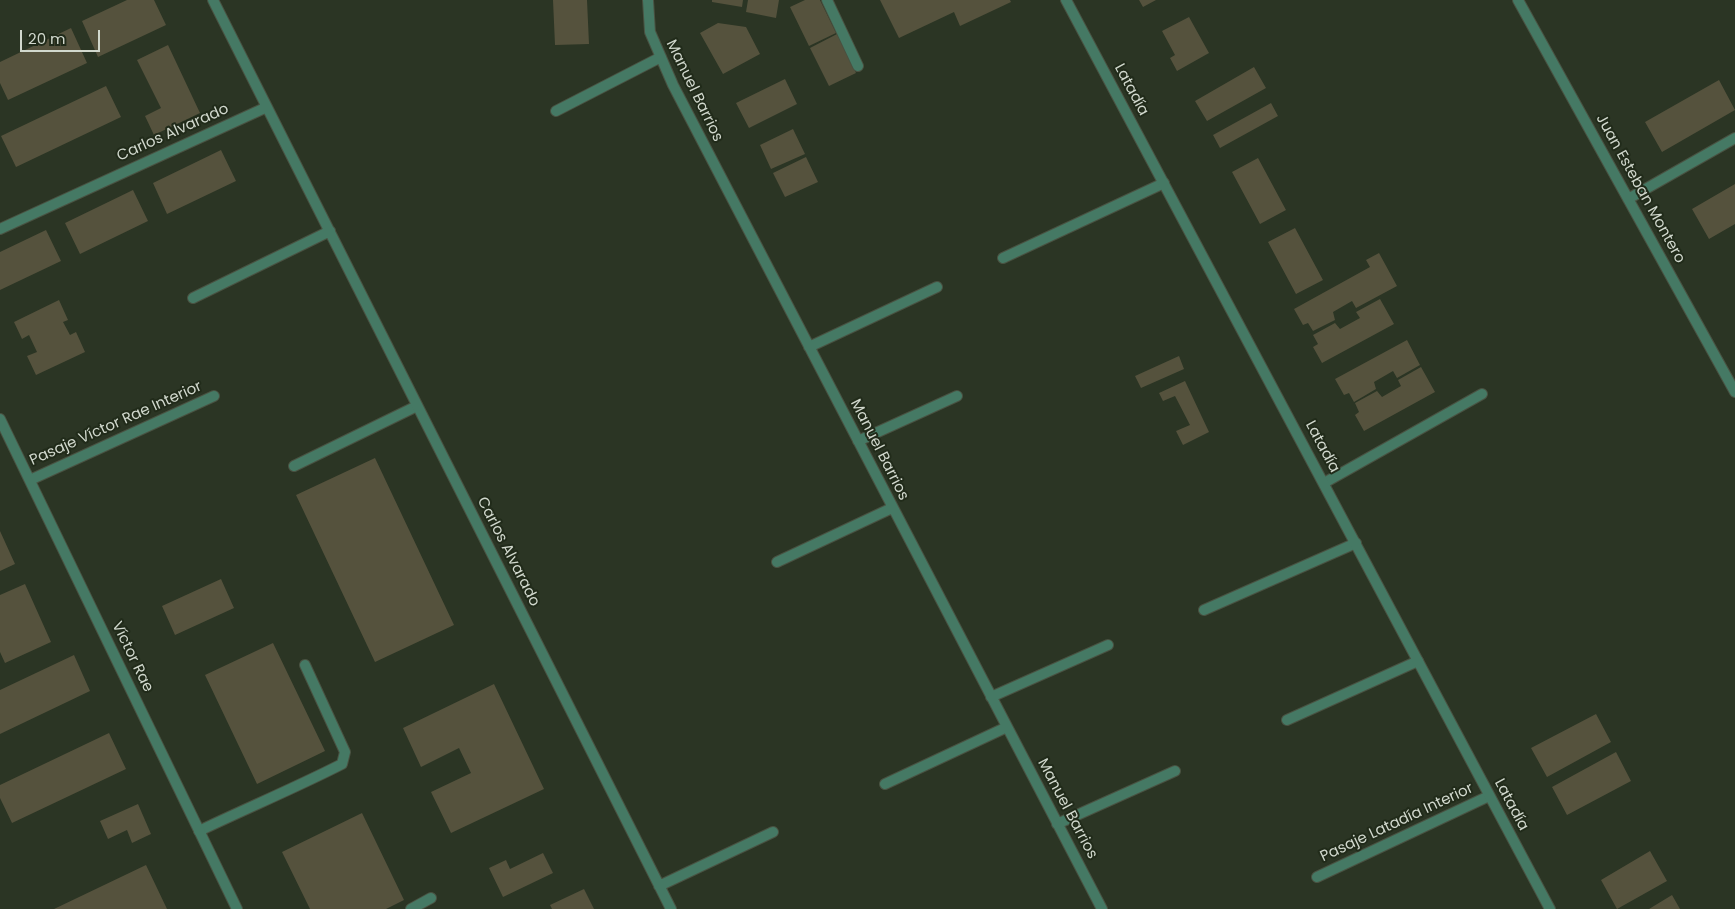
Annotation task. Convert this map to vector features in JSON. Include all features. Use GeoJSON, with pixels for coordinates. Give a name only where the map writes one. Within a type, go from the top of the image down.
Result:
{"type":"FeatureCollection","features":[{"type":"Feature","properties":{"kind":"street","name":"Carlos Alvarado"},"geometry":{"type":"LineString","coordinates":[[213,0],[671,909]]}},
{"type":"Feature","properties":{"kind":"street","name":"Manuel Barrios"},"geometry":{"type":"LineString","coordinates":[[648,0],[650,32],[660,57],[892,508],[1102,909]]}},
{"type":"Feature","properties":{"kind":"street"},"geometry":{"type":"LineString","coordinates":[[827,0],[858,66]]}},
{"type":"Feature","properties":{"kind":"street","name":"Latadía"},"geometry":{"type":"LineString","coordinates":[[1066,0],[1550,909]]}},
{"type":"Feature","properties":{"kind":"street","name":"Juan Esteban Montero"},"geometry":{"type":"LineString","coordinates":[[1518,0],[1735,392]]}},
{"type":"Feature","properties":{"kind":"street"},"geometry":{"type":"LineString","coordinates":[[556,112],[660,57]]}},
{"type":"Feature","properties":{"kind":"street","name":"Carlos Alvarado"},"geometry":{"type":"LineString","coordinates":[[0,228],[267,107]]}},
{"type":"Feature","properties":{"kind":"street"},"geometry":{"type":"LineString","coordinates":[[1628,199],[1735,138]]}},
{"type":"Feature","properties":{"kind":"street"},"geometry":{"type":"LineString","coordinates":[[1003,258],[1164,183]]}},
{"type":"Feature","properties":{"kind":"street"},"geometry":{"type":"LineString","coordinates":[[193,298],[330,231]]}},
{"type":"Feature","properties":{"kind":"street"},"geometry":{"type":"LineString","coordinates":[[809,347],[937,287]]}},
{"type":"Feature","properties":{"kind":"street"},"geometry":{"type":"LineString","coordinates":[[1324,483],[1482,394]]}},
{"type":"Feature","properties":{"kind":"street","name":"Pasaje Víctor Rae Interior"},"geometry":{"type":"LineString","coordinates":[[30,480],[214,396]]}},
{"type":"Feature","properties":{"kind":"street"},"geometry":{"type":"LineString","coordinates":[[858,441],[957,396]]}},
{"type":"Feature","properties":{"kind":"street"},"geometry":{"type":"LineString","coordinates":[[294,466],[418,406]]}},
{"type":"Feature","properties":{"kind":"street","name":"Víctor Rae"},"geometry":{"type":"LineString","coordinates":[[0,419],[237,909]]}},
{"type":"Feature","properties":{"kind":"street"},"geometry":{"type":"LineString","coordinates":[[777,562],[892,508]]}},
{"type":"Feature","properties":{"kind":"street"},"geometry":{"type":"LineString","coordinates":[[1204,610],[1356,543]]}},
{"type":"Feature","properties":{"kind":"street"},"geometry":{"type":"LineString","coordinates":[[991,697],[1108,645]]}},
{"type":"Feature","properties":{"kind":"street"},"geometry":{"type":"LineString","coordinates":[[1287,720],[1418,661]]}},
{"type":"Feature","properties":{"kind":"street"},"geometry":{"type":"LineString","coordinates":[[199,831],[258,802],[275,798],[342,764],[345,752],[305,665]]}},
{"type":"Feature","properties":{"kind":"street"},"geometry":{"type":"LineString","coordinates":[[885,784],[1007,727]]}},
{"type":"Feature","properties":{"kind":"street"},"geometry":{"type":"LineString","coordinates":[[1057,824],[1175,771]]}},
{"type":"Feature","properties":{"kind":"street","name":"Pasaje Latadía Interior"},"geometry":{"type":"LineString","coordinates":[[1317,877],[1489,796]]}},
{"type":"Feature","properties":{"kind":"street"},"geometry":{"type":"LineString","coordinates":[[660,886],[773,832]]}},
{"type":"Feature","properties":{"kind":"street"},"geometry":{"type":"LineString","coordinates":[[411,909],[431,898]]}},
{"type":"Feature","properties":{"kind":"building"},"geometry":{"type":"Polygon","coordinates":[[[127,0],[154,0],[166,25],[98,57],[82,21],[127,0]]]}},
{"type":"Feature","properties":{"kind":"building"},"geometry":{"type":"Polygon","coordinates":[[[553,0],[587,0],[589,44],[555,45],[553,0]]]}},
{"type":"Feature","properties":{"kind":"building"},"geometry":{"type":"Polygon","coordinates":[[[712,0],[743,0],[742,7],[712,2],[712,0]]]}},
{"type":"Feature","properties":{"kind":"building"},"geometry":{"type":"Polygon","coordinates":[[[748,0],[779,0],[776,18],[746,12],[748,0]]]}},
{"type":"Feature","properties":{"kind":"building"},"geometry":{"type":"Polygon","coordinates":[[[805,0],[820,0],[836,33],[809,46],[790,7],[805,0]]]}},
{"type":"Feature","properties":{"kind":"building"},"geometry":{"type":"Polygon","coordinates":[[[880,0],[1010,0],[1011,2],[960,26],[954,12],[899,38],[880,0]]]}},
{"type":"Feature","properties":{"kind":"building"},"geometry":{"type":"Polygon","coordinates":[[[1139,0],[1156,0],[1143,7],[1139,0]]]}},
{"type":"Feature","properties":{"kind":"building"},"geometry":{"type":"Polygon","coordinates":[[[1189,17],[1209,53],[1177,71],[1170,58],[1175,55],[1162,31],[1189,17]]]}},
{"type":"Feature","properties":{"kind":"building"},"geometry":{"type":"Polygon","coordinates":[[[718,23],[746,27],[760,54],[723,74],[700,33],[718,23]]]}},
{"type":"Feature","properties":{"kind":"building"},"geometry":{"type":"Polygon","coordinates":[[[71,28],[87,63],[8,100],[0,83],[0,62],[71,28]]]}},
{"type":"Feature","properties":{"kind":"building"},"geometry":{"type":"Polygon","coordinates":[[[837,34],[856,73],[829,86],[810,48],[837,34]]]}},
{"type":"Feature","properties":{"kind":"building"},"geometry":{"type":"Polygon","coordinates":[[[168,45],[200,113],[154,135],[145,116],[161,108],[137,60],[168,45]]]}},
{"type":"Feature","properties":{"kind":"building"},"geometry":{"type":"Polygon","coordinates":[[[1254,67],[1266,88],[1207,121],[1195,101],[1254,67]]]}},
{"type":"Feature","properties":{"kind":"building"},"geometry":{"type":"Polygon","coordinates":[[[785,79],[797,104],[749,128],[736,103],[785,79]]]}},
{"type":"Feature","properties":{"kind":"building"},"geometry":{"type":"Polygon","coordinates":[[[1719,80],[1735,110],[1662,152],[1645,122],[1719,80]]]}},
{"type":"Feature","properties":{"kind":"building"},"geometry":{"type":"Polygon","coordinates":[[[106,86],[121,117],[16,167],[1,136],[106,86]]]}},
{"type":"Feature","properties":{"kind":"building"},"geometry":{"type":"Polygon","coordinates":[[[1271,103],[1278,116],[1220,148],[1213,135],[1271,103]]]}},
{"type":"Feature","properties":{"kind":"building"},"geometry":{"type":"Polygon","coordinates":[[[793,129],[805,154],[771,169],[760,145],[793,129]]]}},
{"type":"Feature","properties":{"kind":"building"},"geometry":{"type":"Polygon","coordinates":[[[221,150],[236,181],[167,214],[153,183],[221,150]]]}},
{"type":"Feature","properties":{"kind":"building"},"geometry":{"type":"Polygon","coordinates":[[[806,157],[818,182],[785,197],[773,173],[806,157]]]}},
{"type":"Feature","properties":{"kind":"building"},"geometry":{"type":"Polygon","coordinates":[[[1258,158],[1286,210],[1260,224],[1232,172],[1258,158]]]}},
{"type":"Feature","properties":{"kind":"building"},"geometry":{"type":"Polygon","coordinates":[[[1735,184],[1735,224],[1709,239],[1692,209],[1735,184]]]}},
{"type":"Feature","properties":{"kind":"building"},"geometry":{"type":"Polygon","coordinates":[[[133,190],[148,221],[80,254],[65,223],[133,190]]]}},
{"type":"Feature","properties":{"kind":"building"},"geometry":{"type":"Polygon","coordinates":[[[1295,228],[1323,280],[1296,294],[1268,242],[1295,228]]]}},
{"type":"Feature","properties":{"kind":"building"},"geometry":{"type":"Polygon","coordinates":[[[46,230],[61,261],[0,290],[0,252],[46,230]]]}},
{"type":"Feature","properties":{"kind":"building"},"geometry":{"type":"Polygon","coordinates":[[[1379,253],[1397,286],[1356,308],[1352,301],[1333,312],[1335,320],[1313,331],[1308,323],[1303,325],[1294,309],[1370,267],[1366,260],[1379,253]]]}},
{"type":"Feature","properties":{"kind":"building"},"geometry":{"type":"Polygon","coordinates":[[[1380,299],[1394,324],[1322,363],[1313,347],[1318,344],[1313,335],[1335,323],[1340,329],[1360,318],[1356,312],[1380,299]]]}},
{"type":"Feature","properties":{"kind":"building"},"geometry":{"type":"Polygon","coordinates":[[[59,300],[68,320],[63,322],[70,335],[76,332],[85,352],[36,375],[27,356],[37,352],[29,335],[22,339],[14,322],[59,300]]]}},
{"type":"Feature","properties":{"kind":"building"},"geometry":{"type":"Polygon","coordinates":[[[1407,340],[1420,365],[1397,378],[1393,371],[1374,382],[1376,389],[1354,402],[1349,393],[1344,395],[1335,379],[1407,340]]]}},
{"type":"Feature","properties":{"kind":"building"},"geometry":{"type":"Polygon","coordinates":[[[1179,356],[1184,369],[1141,388],[1135,376],[1179,356]]]}},
{"type":"Feature","properties":{"kind":"building"},"geometry":{"type":"Polygon","coordinates":[[[1421,367],[1435,392],[1364,431],[1355,415],[1359,412],[1355,403],[1377,391],[1382,397],[1401,386],[1398,380],[1421,367]]]}},
{"type":"Feature","properties":{"kind":"building"},"geometry":{"type":"Polygon","coordinates":[[[1185,381],[1209,432],[1183,445],[1176,431],[1190,425],[1175,396],[1163,401],[1159,393],[1185,381]]]}},
{"type":"Feature","properties":{"kind":"building"},"geometry":{"type":"Polygon","coordinates":[[[375,458],[454,625],[375,662],[296,495],[375,458]]]}},
{"type":"Feature","properties":{"kind":"building"},"geometry":{"type":"Polygon","coordinates":[[[0,531],[15,564],[0,571],[0,531]]]}},
{"type":"Feature","properties":{"kind":"building"},"geometry":{"type":"Polygon","coordinates":[[[221,579],[234,608],[175,635],[162,606],[221,579]]]}},
{"type":"Feature","properties":{"kind":"building"},"geometry":{"type":"Polygon","coordinates":[[[25,584],[51,642],[5,663],[0,652],[0,595],[25,584]]]}},
{"type":"Feature","properties":{"kind":"building"},"geometry":{"type":"Polygon","coordinates":[[[273,643],[325,751],[257,784],[205,675],[273,643]]]}},
{"type":"Feature","properties":{"kind":"building"},"geometry":{"type":"Polygon","coordinates":[[[74,655],[90,691],[0,734],[0,690],[74,655]]]}},
{"type":"Feature","properties":{"kind":"building"},"geometry":{"type":"Polygon","coordinates":[[[494,684],[544,789],[451,833],[431,792],[471,773],[459,748],[421,767],[403,728],[494,684]]]}},
{"type":"Feature","properties":{"kind":"building"},"geometry":{"type":"Polygon","coordinates":[[[1596,714],[1611,742],[1547,777],[1531,748],[1596,714]]]}},
{"type":"Feature","properties":{"kind":"building"},"geometry":{"type":"Polygon","coordinates":[[[109,733],[126,769],[12,823],[0,798],[0,785],[109,733]]]}},
{"type":"Feature","properties":{"kind":"building"},"geometry":{"type":"Polygon","coordinates":[[[1616,752],[1631,781],[1567,815],[1552,787],[1616,752]]]}},
{"type":"Feature","properties":{"kind":"building"},"geometry":{"type":"Polygon","coordinates":[[[138,804],[151,834],[132,843],[127,830],[108,839],[100,821],[138,804]]]}},
{"type":"Feature","properties":{"kind":"building"},"geometry":{"type":"Polygon","coordinates":[[[362,813],[404,900],[386,909],[310,909],[282,852],[362,813]]]}},
{"type":"Feature","properties":{"kind":"building"},"geometry":{"type":"Polygon","coordinates":[[[1650,851],[1667,881],[1617,909],[1601,880],[1650,851]]]}},
{"type":"Feature","properties":{"kind":"building"},"geometry":{"type":"Polygon","coordinates":[[[543,853],[553,873],[503,897],[489,868],[506,860],[510,869],[543,853]]]}},
{"type":"Feature","properties":{"kind":"building"},"geometry":{"type":"Polygon","coordinates":[[[146,865],[167,909],[54,909],[146,865]]]}},
{"type":"Feature","properties":{"kind":"building"},"geometry":{"type":"Polygon","coordinates":[[[584,889],[594,909],[552,909],[550,905],[584,889]]]}},
{"type":"Feature","properties":{"kind":"building"},"geometry":{"type":"Polygon","coordinates":[[[1672,895],[1680,909],[1649,909],[1672,895]]]}}]}
